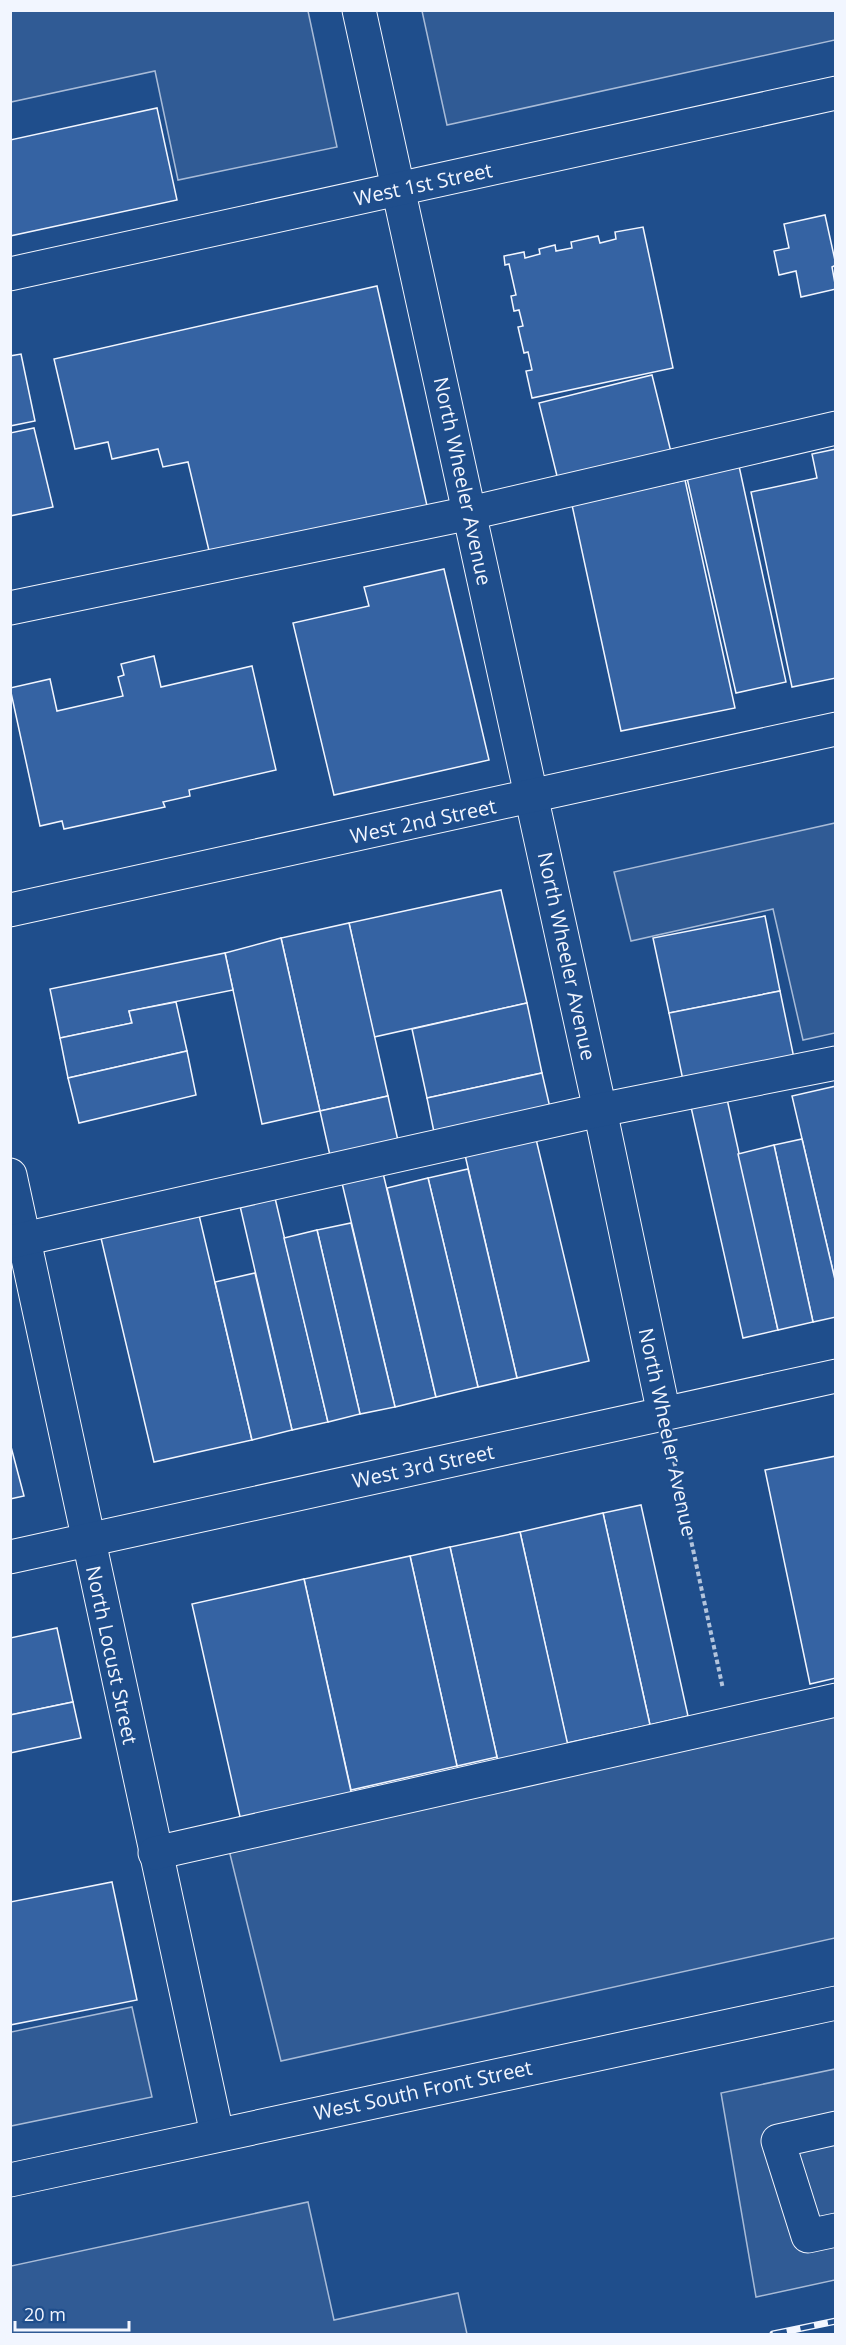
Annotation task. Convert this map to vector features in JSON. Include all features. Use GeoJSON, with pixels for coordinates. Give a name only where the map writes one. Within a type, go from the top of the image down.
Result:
{"type":"FeatureCollection","features":[{"type":"Feature","properties":{"kind":"main road","name":"North Wheeler Avenue"},"geometry":{"type":"LineString","coordinates":[[359,10],[600,1110],[664,1414]]}},
{"type":"Feature","properties":{"kind":"main road","name":"West 1st Street"},"geometry":{"type":"LineString","coordinates":[[10,274],[836,93]]}},
{"type":"Feature","properties":{"kind":"main road"},"geometry":{"type":"LineString","coordinates":[[10,608],[470,513],[836,428]]}},
{"type":"Feature","properties":{"kind":"main road","name":"West 2nd Street"},"geometry":{"type":"LineString","coordinates":[[10,910],[836,729]]}},
{"type":"Feature","properties":{"kind":"main road"},"geometry":{"type":"LineString","coordinates":[[18,1240],[600,1110],[836,1063]]}},
{"type":"Feature","properties":{"kind":"main road","name":"North Locust Street"},"geometry":{"type":"LineString","coordinates":[[10,1175],[18,1240],[87,1539],[217,2134]]}},
{"type":"Feature","properties":{"kind":"main road","name":"West 3rd Street"},"geometry":{"type":"LineString","coordinates":[[10,1557],[836,1376]]}},
{"type":"Feature","properties":{"kind":"main road"},"geometry":{"type":"LineString","coordinates":[[155,1853],[836,1700]]}},
{"type":"Feature","properties":{"kind":"main road","name":"West South Front Street"},"geometry":{"type":"LineString","coordinates":[[10,2180],[836,2002]]}},
{"type":"Feature","properties":{"kind":"main road"},"geometry":{"type":"LineString","coordinates":[[836,2128],[778,2141],[808,2236],[836,2230]]}},
{"type":"Feature","properties":{"kind":"path","name":"North Wheeler Avenue"},"geometry":{"type":"LineString","coordinates":[[664,1414],[730,1723]]}},
{"type":"Feature","properties":{"kind":"shaded area"},"geometry":{"type":"Polygon","coordinates":[[[10,11],[308,11],[337,147],[178,180],[155,71],[11,102],[10,11]]]}},
{"type":"Feature","properties":{"kind":"shaded area"},"geometry":{"type":"Polygon","coordinates":[[[422,11],[835,11],[835,40],[447,125],[422,11]]]}},
{"type":"Feature","properties":{"kind":"shaded area"},"geometry":{"type":"Polygon","coordinates":[[[835,823],[835,1033],[803,1040],[773,909],[631,941],[614,872],[835,823]]]}},
{"type":"Feature","properties":{"kind":"shaded area"},"geometry":{"type":"Polygon","coordinates":[[[835,1711],[835,1938],[281,2061],[228,1846],[835,1711]]]}},
{"type":"Feature","properties":{"kind":"shaded area"},"geometry":{"type":"Polygon","coordinates":[[[132,2007],[152,2097],[11,2126],[11,2032],[132,2007]]]}},
{"type":"Feature","properties":{"kind":"shaded area"},"geometry":{"type":"Polygon","coordinates":[[[835,2069],[835,2280],[756,2297],[721,2093],[835,2069]]]}},
{"type":"Feature","properties":{"kind":"shaded area"},"geometry":{"type":"Polygon","coordinates":[[[308,2202],[334,2320],[458,2293],[467,2334],[11,2334],[11,2266],[308,2202]]]}},
{"type":"Feature","properties":{"kind":"building"},"geometry":{"type":"Polygon","coordinates":[[[157,108],[177,200],[10,236],[10,140],[157,108]]]}},
{"type":"Feature","properties":{"kind":"building"},"geometry":{"type":"Polygon","coordinates":[[[825,215],[836,265],[832,267],[836,289],[801,297],[796,271],[779,275],[774,251],[789,248],[784,224],[825,215]]]}},
{"type":"Feature","properties":{"kind":"building"},"geometry":{"type":"Polygon","coordinates":[[[643,227],[673,368],[532,398],[526,371],[532,370],[528,352],[524,353],[518,327],[523,326],[519,310],[514,311],[511,296],[516,295],[509,264],[505,265],[504,256],[524,252],[525,258],[540,254],[539,249],[555,245],[556,251],[572,248],[571,242],[598,236],[600,243],[616,239],[615,232],[643,227]]]}},
{"type":"Feature","properties":{"kind":"building"},"geometry":{"type":"Polygon","coordinates":[[[377,286],[428,510],[211,559],[188,462],[163,467],[158,449],[112,459],[108,442],[75,449],[54,359],[377,286]]]}},
{"type":"Feature","properties":{"kind":"building"},"geometry":{"type":"Polygon","coordinates":[[[21,354],[35,421],[10,426],[10,356],[21,354]]]}},
{"type":"Feature","properties":{"kind":"building"},"geometry":{"type":"Polygon","coordinates":[[[652,375],[671,452],[558,480],[539,403],[652,375]]]}},
{"type":"Feature","properties":{"kind":"building"},"geometry":{"type":"Polygon","coordinates":[[[34,428],[53,507],[10,516],[10,433],[34,428]]]}},
{"type":"Feature","properties":{"kind":"building"},"geometry":{"type":"Polygon","coordinates":[[[836,449],[836,678],[792,687],[751,492],[817,478],[812,454],[836,449]]]}},
{"type":"Feature","properties":{"kind":"building"},"geometry":{"type":"Polygon","coordinates":[[[739,466],[786,682],[736,693],[687,478],[739,466]]]}},
{"type":"Feature","properties":{"kind":"building"},"geometry":{"type":"Polygon","coordinates":[[[685,480],[735,708],[621,731],[572,505],[685,480]]]}},
{"type":"Feature","properties":{"kind":"building"},"geometry":{"type":"Polygon","coordinates":[[[444,569],[489,760],[334,795],[293,623],[369,606],[364,587],[444,569]]]}},
{"type":"Feature","properties":{"kind":"building"},"geometry":{"type":"Polygon","coordinates":[[[154,656],[161,687],[252,666],[276,770],[189,790],[190,796],[163,802],[165,807],[64,829],[62,821],[40,826],[10,688],[50,679],[57,711],[123,696],[118,677],[124,675],[121,664],[154,656]]]}},
{"type":"Feature","properties":{"kind":"building"},"geometry":{"type":"Polygon","coordinates":[[[501,890],[527,1003],[374,1037],[349,923],[501,890]]]}},
{"type":"Feature","properties":{"kind":"building"},"geometry":{"type":"Polygon","coordinates":[[[765,916],[780,991],[669,1013],[653,938],[765,916]]]}},
{"type":"Feature","properties":{"kind":"building"},"geometry":{"type":"Polygon","coordinates":[[[349,923],[388,1096],[320,1111],[281,938],[349,923]]]}},
{"type":"Feature","properties":{"kind":"building"},"geometry":{"type":"Polygon","coordinates":[[[281,938],[320,1111],[262,1124],[225,953],[281,938]]]}},
{"type":"Feature","properties":{"kind":"building"},"geometry":{"type":"Polygon","coordinates":[[[225,953],[233,990],[129,1011],[132,1023],[60,1038],[50,989],[225,953]]]}},
{"type":"Feature","properties":{"kind":"building"},"geometry":{"type":"Polygon","coordinates":[[[780,991],[795,1063],[684,1085],[669,1013],[780,991]]]}},
{"type":"Feature","properties":{"kind":"building"},"geometry":{"type":"Polygon","coordinates":[[[176,1002],[187,1051],[68,1078],[60,1038],[132,1023],[129,1011],[176,1002]]]}},
{"type":"Feature","properties":{"kind":"building"},"geometry":{"type":"Polygon","coordinates":[[[527,1003],[542,1073],[427,1098],[412,1029],[527,1003]]]}},
{"type":"Feature","properties":{"kind":"building"},"geometry":{"type":"Polygon","coordinates":[[[187,1051],[196,1095],[79,1123],[68,1078],[187,1051]]]}},
{"type":"Feature","properties":{"kind":"building"},"geometry":{"type":"Polygon","coordinates":[[[542,1073],[551,1112],[435,1137],[427,1098],[542,1073]]]}},
{"type":"Feature","properties":{"kind":"building"},"geometry":{"type":"Polygon","coordinates":[[[836,1086],[836,1284],[792,1096],[836,1086]]]}},
{"type":"Feature","properties":{"kind":"building"},"geometry":{"type":"Polygon","coordinates":[[[388,1096],[399,1145],[331,1160],[320,1111],[388,1096]]]}},
{"type":"Feature","properties":{"kind":"building"},"geometry":{"type":"Polygon","coordinates":[[[727,1099],[778,1330],[743,1338],[691,1107],[727,1099]]]}},
{"type":"Feature","properties":{"kind":"building"},"geometry":{"type":"Polygon","coordinates":[[[536,1139],[589,1361],[517,1378],[465,1155],[536,1139]]]}},
{"type":"Feature","properties":{"kind":"building"},"geometry":{"type":"Polygon","coordinates":[[[802,1139],[836,1284],[836,1317],[813,1322],[774,1145],[802,1139]]]}},
{"type":"Feature","properties":{"kind":"building"},"geometry":{"type":"Polygon","coordinates":[[[774,1145],[813,1322],[778,1330],[738,1154],[774,1145]]]}},
{"type":"Feature","properties":{"kind":"building"},"geometry":{"type":"Polygon","coordinates":[[[468,1169],[517,1378],[478,1387],[428,1178],[468,1169]]]}},
{"type":"Feature","properties":{"kind":"building"},"geometry":{"type":"Polygon","coordinates":[[[383,1173],[436,1397],[395,1407],[342,1183],[383,1173]]]}},
{"type":"Feature","properties":{"kind":"building"},"geometry":{"type":"Polygon","coordinates":[[[428,1178],[478,1387],[436,1397],[387,1188],[428,1178]]]}},
{"type":"Feature","properties":{"kind":"building"},"geometry":{"type":"Polygon","coordinates":[[[275,1198],[328,1422],[292,1430],[240,1206],[275,1198]]]}},
{"type":"Feature","properties":{"kind":"building"},"geometry":{"type":"Polygon","coordinates":[[[199,1215],[252,1440],[154,1462],[101,1238],[199,1215]]]}},
{"type":"Feature","properties":{"kind":"building"},"geometry":{"type":"Polygon","coordinates":[[[351,1223],[395,1407],[360,1414],[317,1230],[351,1223]]]}},
{"type":"Feature","properties":{"kind":"building"},"geometry":{"type":"Polygon","coordinates":[[[317,1230],[360,1414],[328,1422],[284,1238],[317,1230]]]}},
{"type":"Feature","properties":{"kind":"building"},"geometry":{"type":"Polygon","coordinates":[[[255,1273],[292,1430],[252,1440],[215,1282],[255,1273]]]}},
{"type":"Feature","properties":{"kind":"building"},"geometry":{"type":"Polygon","coordinates":[[[10,1443],[24,1496],[10,1499],[10,1443]]]}},
{"type":"Feature","properties":{"kind":"building"},"geometry":{"type":"Polygon","coordinates":[[[836,1456],[836,1678],[810,1684],[765,1470],[836,1456]]]}},
{"type":"Feature","properties":{"kind":"building"},"geometry":{"type":"Polygon","coordinates":[[[641,1505],[688,1716],[650,1725],[603,1513],[641,1505]]]}},
{"type":"Feature","properties":{"kind":"building"},"geometry":{"type":"Polygon","coordinates":[[[603,1513],[650,1725],[567,1743],[520,1532],[603,1513]]]}},
{"type":"Feature","properties":{"kind":"building"},"geometry":{"type":"Polygon","coordinates":[[[520,1532],[569,1750],[499,1766],[450,1547],[520,1532]]]}},
{"type":"Feature","properties":{"kind":"building"},"geometry":{"type":"Polygon","coordinates":[[[450,1547],[497,1757],[457,1766],[410,1556],[450,1547]]]}},
{"type":"Feature","properties":{"kind":"building"},"geometry":{"type":"Polygon","coordinates":[[[410,1556],[457,1766],[351,1790],[304,1579],[410,1556]]]}},
{"type":"Feature","properties":{"kind":"building"},"geometry":{"type":"Polygon","coordinates":[[[304,1579],[352,1796],[241,1821],[192,1604],[304,1579]]]}},
{"type":"Feature","properties":{"kind":"building"},"geometry":{"type":"Polygon","coordinates":[[[57,1628],[73,1702],[10,1715],[10,1638],[57,1628]]]}},
{"type":"Feature","properties":{"kind":"building"},"geometry":{"type":"Polygon","coordinates":[[[73,1702],[81,1738],[10,1753],[10,1715],[73,1702]]]}},
{"type":"Feature","properties":{"kind":"building"},"geometry":{"type":"Polygon","coordinates":[[[112,1882],[137,2000],[10,2025],[10,1902],[112,1882]]]}},
{"type":"Feature","properties":{"kind":"railway"},"geometry":{"type":"LineString","coordinates":[[773,2334],[836,2321]]}}]}
